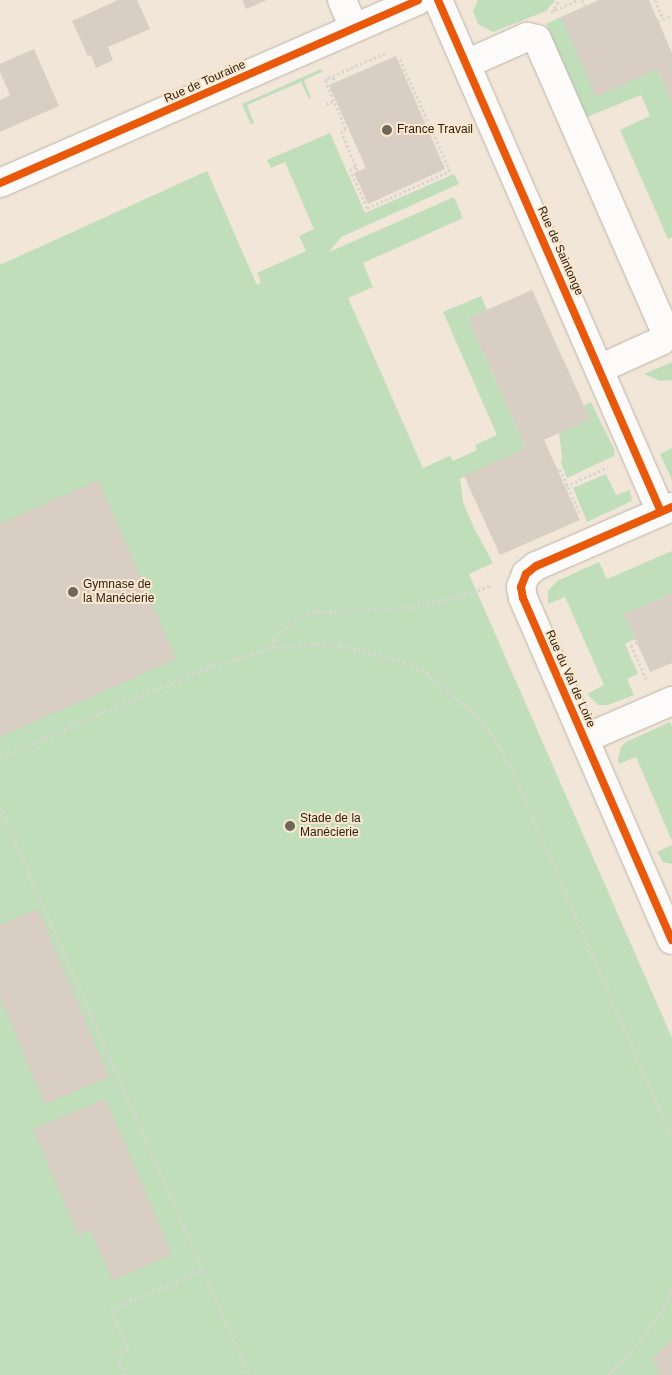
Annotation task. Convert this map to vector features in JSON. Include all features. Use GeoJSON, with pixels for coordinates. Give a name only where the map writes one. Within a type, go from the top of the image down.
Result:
{"type":"FeatureCollection","features":[{"type":"Feature","properties":{"kind":"street"},"geometry":{"type":"LineString","coordinates":[[342,0],[354,28]]}},
{"type":"Feature","properties":{"kind":"street","name":"Rue de Touraine"},"geometry":{"type":"LineString","coordinates":[[0,183],[418,0]]}},
{"type":"Feature","properties":{"kind":"street","name":"Rue de Saintonge"},"geometry":{"type":"LineString","coordinates":[[438,0],[599,370],[667,509]]}},
{"type":"Feature","properties":{"kind":"street"},"geometry":{"type":"LineString","coordinates":[[466,64],[526,38],[536,39],[665,330],[664,338],[661,341],[599,370]]}},
{"type":"Feature","properties":{"kind":"street"},"geometry":{"type":"LineString","coordinates":[[522,580],[536,566],[667,509]]}},
{"type":"Feature","properties":{"kind":"street","name":"Rue du Val de Loire"},"geometry":{"type":"LineString","coordinates":[[522,580],[523,598],[584,739],[662,890],[672,940]]}},
{"type":"Feature","properties":{"kind":"street"},"geometry":{"type":"LineString","coordinates":[[584,739],[672,701]]}},
{"type":"Feature","properties":{"kind":"path"},"geometry":{"type":"LineString","coordinates":[[559,0],[554,8],[555,11],[578,0]]}},
{"type":"Feature","properties":{"kind":"path"},"geometry":{"type":"LineString","coordinates":[[582,0],[585,6]]}},
{"type":"Feature","properties":{"kind":"path"},"geometry":{"type":"LineString","coordinates":[[655,0],[663,18]]}},
{"type":"Feature","properties":{"kind":"path"},"geometry":{"type":"LineString","coordinates":[[658,21],[672,15]]}},
{"type":"Feature","properties":{"kind":"path"},"geometry":{"type":"LineString","coordinates":[[358,171],[342,131],[346,129],[325,80],[388,52]]}},
{"type":"Feature","properties":{"kind":"path"},"geometry":{"type":"LineString","coordinates":[[356,167],[350,169],[366,208],[450,171],[400,58]]}},
{"type":"Feature","properties":{"kind":"path"},"geometry":{"type":"LineString","coordinates":[[324,70],[328,79]]}},
{"type":"Feature","properties":{"kind":"path"},"geometry":{"type":"LineString","coordinates":[[333,77],[335,82]]}},
{"type":"Feature","properties":{"kind":"path"},"geometry":{"type":"LineString","coordinates":[[326,104],[335,100]]}},
{"type":"Feature","properties":{"kind":"path"},"geometry":{"type":"LineString","coordinates":[[566,486],[612,465]]}},
{"type":"Feature","properties":{"kind":"path"},"geometry":{"type":"LineString","coordinates":[[557,470],[560,469],[581,517]]}},
{"type":"Feature","properties":{"kind":"path"},"geometry":{"type":"LineString","coordinates":[[274,647],[274,638],[294,621],[314,612],[408,608],[459,596],[493,584],[522,580]]}},
{"type":"Feature","properties":{"kind":"path"},"geometry":{"type":"LineString","coordinates":[[637,642],[631,645],[648,684]]}},
{"type":"Feature","properties":{"kind":"path"},"geometry":{"type":"LineString","coordinates":[[0,758],[178,680],[213,666],[274,647],[312,644],[339,645],[398,660],[427,673],[476,714],[495,739],[510,765],[672,1138]]}},
{"type":"Feature","properties":{"kind":"path"},"geometry":{"type":"LineString","coordinates":[[0,807],[249,1375]]}},
{"type":"Feature","properties":{"kind":"path"},"geometry":{"type":"LineString","coordinates":[[125,1375],[116,1355],[129,1349],[112,1309],[203,1270]]}},
{"type":"Feature","properties":{"kind":"path"},"geometry":{"type":"LineString","coordinates":[[607,1375],[639,1343],[664,1306],[672,1289]]}},
{"type":"Feature","properties":{"kind":"green space"},"geometry":{"type":"Polygon","coordinates":[[[478,0],[555,0],[546,11],[493,32],[478,24],[473,11],[478,0]]]}},
{"type":"Feature","properties":{"kind":"green space"},"geometry":{"type":"Polygon","coordinates":[[[561,17],[657,69],[672,103],[672,237],[668,239],[620,130],[650,116],[641,95],[587,117],[546,24],[561,17]]]}},
{"type":"Feature","properties":{"kind":"green space"},"geometry":{"type":"Polygon","coordinates":[[[321,69],[322,72],[304,80],[311,98],[309,99],[301,82],[247,105],[254,123],[251,124],[242,104],[321,69]]]}},
{"type":"Feature","properties":{"kind":"green space","name":"Stade de la Manécierie"},"geometry":{"type":"Polygon","coordinates":[[[330,133],[365,213],[454,174],[459,184],[341,237],[329,252],[454,197],[463,218],[363,263],[373,287],[348,298],[423,468],[450,456],[453,461],[477,450],[475,445],[497,435],[443,312],[481,296],[487,310],[468,318],[526,448],[460,479],[463,502],[475,530],[493,563],[469,574],[672,1038],[672,1375],[0,1375],[0,265],[207,171],[257,285],[261,282],[257,273],[306,251],[299,236],[314,229],[285,162],[271,168],[267,160],[330,133]]]}},
{"type":"Feature","properties":{"kind":"green space"},"geometry":{"type":"Polygon","coordinates":[[[672,362],[672,380],[660,381],[644,374],[672,362]]]}},
{"type":"Feature","properties":{"kind":"green space"},"geometry":{"type":"Polygon","coordinates":[[[591,402],[615,451],[614,456],[567,478],[561,463],[559,433],[590,419],[584,405],[591,402]]]}},
{"type":"Feature","properties":{"kind":"green space"},"geometry":{"type":"Polygon","coordinates":[[[672,448],[672,480],[660,454],[672,448]]]}},
{"type":"Feature","properties":{"kind":"green space"},"geometry":{"type":"Polygon","coordinates":[[[606,474],[616,495],[630,490],[632,501],[587,522],[573,488],[606,474]]]}},
{"type":"Feature","properties":{"kind":"green space"},"geometry":{"type":"Polygon","coordinates":[[[672,551],[672,594],[624,614],[635,639],[625,644],[638,674],[627,679],[634,695],[608,705],[598,705],[587,694],[604,685],[565,597],[548,604],[548,591],[557,581],[599,562],[607,579],[672,551]]]}},
{"type":"Feature","properties":{"kind":"green space"},"geometry":{"type":"Polygon","coordinates":[[[670,722],[672,727],[672,841],[636,757],[619,764],[618,759],[621,747],[626,742],[670,722]]]}},
{"type":"Feature","properties":{"kind":"green space"},"geometry":{"type":"Polygon","coordinates":[[[672,845],[672,864],[663,862],[657,852],[672,845]]]}},
{"type":"Feature","properties":{"kind":"building"},"geometry":{"type":"Polygon","coordinates":[[[118,0],[137,0],[150,29],[108,47],[113,60],[96,68],[91,55],[88,56],[72,21],[118,0]]]}},
{"type":"Feature","properties":{"kind":"building"},"geometry":{"type":"Polygon","coordinates":[[[242,0],[267,0],[246,9],[242,0]]]}},
{"type":"Feature","properties":{"kind":"building"},"geometry":{"type":"Polygon","coordinates":[[[599,0],[649,0],[672,53],[672,103],[657,69],[596,97],[561,17],[599,0]]]}},
{"type":"Feature","properties":{"kind":"building"},"geometry":{"type":"Polygon","coordinates":[[[34,49],[59,106],[0,132],[0,100],[10,95],[0,72],[0,64],[34,49]]]}},
{"type":"Feature","properties":{"kind":"building"},"geometry":{"type":"Polygon","coordinates":[[[396,56],[445,169],[368,204],[354,173],[366,168],[329,85],[396,56]]]}},
{"type":"Feature","properties":{"kind":"building"},"geometry":{"type":"Polygon","coordinates":[[[532,290],[590,419],[544,440],[580,520],[500,555],[464,476],[526,448],[468,318],[532,290]]]}},
{"type":"Feature","properties":{"kind":"building","name":"Gymnase de la Manécierie"},"geometry":{"type":"Polygon","coordinates":[[[98,480],[176,659],[0,737],[0,524],[98,480]]]}},
{"type":"Feature","properties":{"kind":"building"},"geometry":{"type":"Polygon","coordinates":[[[672,594],[672,663],[650,672],[624,614],[672,594]]]}},
{"type":"Feature","properties":{"kind":"building"},"geometry":{"type":"Polygon","coordinates":[[[38,909],[109,1077],[45,1104],[0,997],[0,925],[38,909]]]}},
{"type":"Feature","properties":{"kind":"building"},"geometry":{"type":"Polygon","coordinates":[[[106,1099],[172,1255],[112,1280],[91,1230],[78,1235],[33,1129],[106,1099]]]}},
{"type":"Feature","properties":{"kind":"building"},"geometry":{"type":"Polygon","coordinates":[[[672,1339],[672,1375],[660,1375],[653,1359],[672,1339]]]}},
{"type":"Feature","properties":{"kind":"cycle path"},"geometry":{"type":"LineString","coordinates":[[0,183],[418,0]]}},
{"type":"Feature","properties":{"kind":"cycle path"},"geometry":{"type":"LineString","coordinates":[[438,0],[661,512]]}},
{"type":"Feature","properties":{"kind":"cycle path"},"geometry":{"type":"LineString","coordinates":[[672,507],[536,566],[526,574],[521,587],[523,598],[672,940]]}},
{"type":"Feature","properties":{"kind":"place","name":"France Travail"},"geometry":{"type":"Point","coordinates":[387,130]}},
{"type":"Feature","properties":{"kind":"place","name":"Gymnase de la Manécierie"},"geometry":{"type":"Point","coordinates":[73,592]}},
{"type":"Feature","properties":{"kind":"place","name":"Stade de la Manécierie"},"geometry":{"type":"Point","coordinates":[290,826]}}]}
